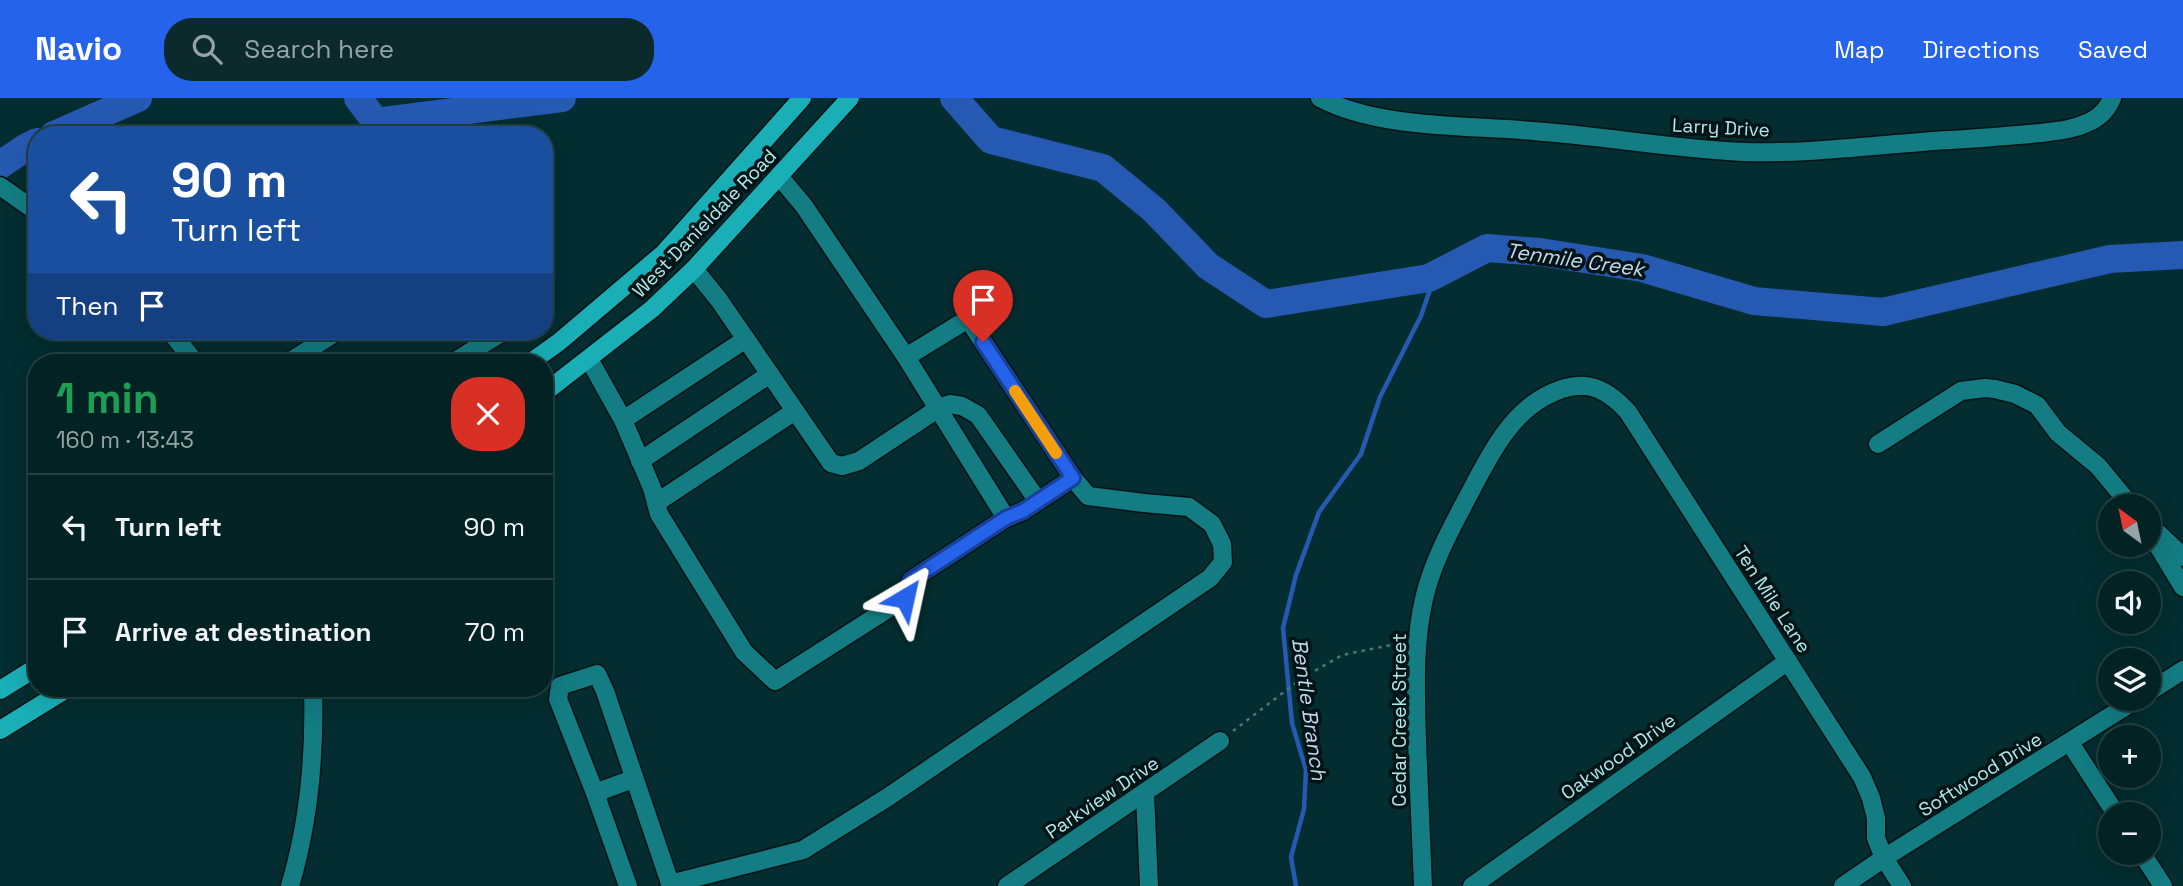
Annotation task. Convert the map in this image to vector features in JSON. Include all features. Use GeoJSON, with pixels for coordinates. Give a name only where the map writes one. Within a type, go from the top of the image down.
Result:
{"type":"FeatureCollection","features":[{"type":"Feature","properties":{"kind":"main road","name":"West Danieldale Road"},"geometry":{"type":"LineString","coordinates":[[542,354],[664,253],[799,101]]}},
{"type":"Feature","properties":{"kind":"main road","name":"West Danieldale Road"},"geometry":{"type":"LineString","coordinates":[[553,386],[652,309],[694,269],[845,104]]}},
{"type":"Feature","properties":{"kind":"main road"},"geometry":{"type":"LineString","coordinates":[[570,333],[589,359]]}},
{"type":"Feature","properties":{"kind":"main road"},"geometry":{"type":"LineString","coordinates":[[0,690],[28,673]]}},
{"type":"Feature","properties":{"kind":"main road"},"geometry":{"type":"LineString","coordinates":[[0,730],[53,697]]}},
{"type":"Feature","properties":{"kind":"street","name":"Larry Drive"},"geometry":{"type":"LineString","coordinates":[[1320,98],[1349,111],[1392,119],[1745,152],[1816,151],[2066,130],[2099,117],[2112,98]]}},
{"type":"Feature","properties":{"kind":"street"},"geometry":{"type":"LineString","coordinates":[[779,176],[804,206],[906,357],[1006,518]]}},
{"type":"Feature","properties":{"kind":"street"},"geometry":{"type":"LineString","coordinates":[[0,186],[28,206]]}},
{"type":"Feature","properties":{"kind":"street"},"geometry":{"type":"LineString","coordinates":[[694,269],[719,300],[831,463],[842,466],[859,461],[939,408],[950,404],[962,406],[978,415],[1038,501]]}},
{"type":"Feature","properties":{"kind":"street"},"geometry":{"type":"LineString","coordinates":[[628,886],[558,699],[561,686],[597,674],[670,885],[803,850],[888,797],[1210,578],[1223,562],[1222,544],[1212,524],[1189,507],[1087,496],[968,320],[906,357]]}},
{"type":"Feature","properties":{"kind":"street"},"geometry":{"type":"LineString","coordinates":[[177,340],[189,354]]}},
{"type":"Feature","properties":{"kind":"street"},"geometry":{"type":"LineString","coordinates":[[302,354],[324,340]]}},
{"type":"Feature","properties":{"kind":"street"},"geometry":{"type":"LineString","coordinates":[[467,354],[489,340]]}},
{"type":"Feature","properties":{"kind":"street"},"geometry":{"type":"LineString","coordinates":[[623,420],[746,340]]}},
{"type":"Feature","properties":{"kind":"street"},"geometry":{"type":"LineString","coordinates":[[589,359],[623,420],[659,514],[744,652],[775,681],[905,598],[911,580],[1073,478]]}},
{"type":"Feature","properties":{"kind":"street"},"geometry":{"type":"LineString","coordinates":[[640,461],[770,374]]}},
{"type":"Feature","properties":{"kind":"street","name":"Ten Mile Lane"},"geometry":{"type":"LineString","coordinates":[[1557,390],[1580,384],[1597,388],[1615,397],[1628,412],[1862,777],[1877,818],[1876,838],[1884,858],[1902,886]]}},
{"type":"Feature","properties":{"kind":"street"},"geometry":{"type":"LineString","coordinates":[[1878,444],[1961,391],[1996,388],[2037,405],[2058,433],[2098,466],[2121,494]]}},
{"type":"Feature","properties":{"kind":"street","name":"Cedar Creek Street"},"geometry":{"type":"LineString","coordinates":[[1423,886],[1416,694],[1418,639],[1424,597],[1434,566],[1487,459],[1525,408],[1557,390]]}},
{"type":"Feature","properties":{"kind":"street"},"geometry":{"type":"LineString","coordinates":[[656,503],[795,411]]}},
{"type":"Feature","properties":{"kind":"street"},"geometry":{"type":"LineString","coordinates":[[2161,536],[2183,557]]}},
{"type":"Feature","properties":{"kind":"street"},"geometry":{"type":"LineString","coordinates":[[2161,551],[2183,587]]}},
{"type":"Feature","properties":{"kind":"street","name":"Oakwood Drive"},"geometry":{"type":"LineString","coordinates":[[1472,886],[1788,661]]}},
{"type":"Feature","properties":{"kind":"street"},"geometry":{"type":"LineString","coordinates":[[2161,684],[2183,670]]}},
{"type":"Feature","properties":{"kind":"street"},"geometry":{"type":"LineString","coordinates":[[290,886],[299,855],[311,776],[313,697]]}},
{"type":"Feature","properties":{"kind":"street","name":"Softwood Drive"},"geometry":{"type":"LineString","coordinates":[[1843,886],[2119,711]]}},
{"type":"Feature","properties":{"kind":"street","name":"Parkview Drive"},"geometry":{"type":"LineString","coordinates":[[1007,886],[1220,741]]}},
{"type":"Feature","properties":{"kind":"street"},"geometry":{"type":"LineString","coordinates":[[2070,743],[2108,802]]}},
{"type":"Feature","properties":{"kind":"street"},"geometry":{"type":"LineString","coordinates":[[595,793],[633,779]]}},
{"type":"Feature","properties":{"kind":"street"},"geometry":{"type":"LineString","coordinates":[[1145,794],[1149,886]]}},
{"type":"Feature","properties":{"kind":"street"},"geometry":{"type":"LineString","coordinates":[[2149,865],[2163,886]]}},
{"type":"Feature","properties":{"kind":"path"},"geometry":{"type":"LineString","coordinates":[[1220,741],[1301,678],[1342,655],[1418,639]]}},
{"type":"Feature","properties":{"kind":"waterway","name":"Tenmile Creek"},"geometry":{"type":"LineString","coordinates":[[74,126],[138,98]]}},
{"type":"Feature","properties":{"kind":"waterway","name":"Tenmile Creek"},"geometry":{"type":"LineString","coordinates":[[358,98],[376,122],[562,98]]}},
{"type":"Feature","properties":{"kind":"waterway","name":"Tenmile Creek"},"geometry":{"type":"LineString","coordinates":[[954,98],[991,140],[1103,168],[1154,210],[1208,266],[1266,304],[1429,278],[1487,248],[1540,252],[1642,268],[1754,301],[1883,312],[2110,259],[2183,255]]}},
{"type":"Feature","properties":{"kind":"waterway","name":"Tenmile Creek"},"geometry":{"type":"LineString","coordinates":[[0,165],[28,146]]}},
{"type":"Feature","properties":{"kind":"waterway","name":"Bentle Branch"},"geometry":{"type":"LineString","coordinates":[[1296,886],[1291,857],[1304,809],[1306,770],[1292,723],[1283,628],[1296,575],[1319,512],[1361,454],[1380,397],[1421,316],[1435,275]]}},
{"type":"Feature","properties":{"kind":"slow traffic"},"geometry":{"type":"LineString","coordinates":[[1015,391],[1056,453]]}},
{"type":"Feature","properties":{"kind":"route"},"geometry":{"type":"LineString","coordinates":[[905,598],[911,580],[1073,478],[983,342]]}}]}
